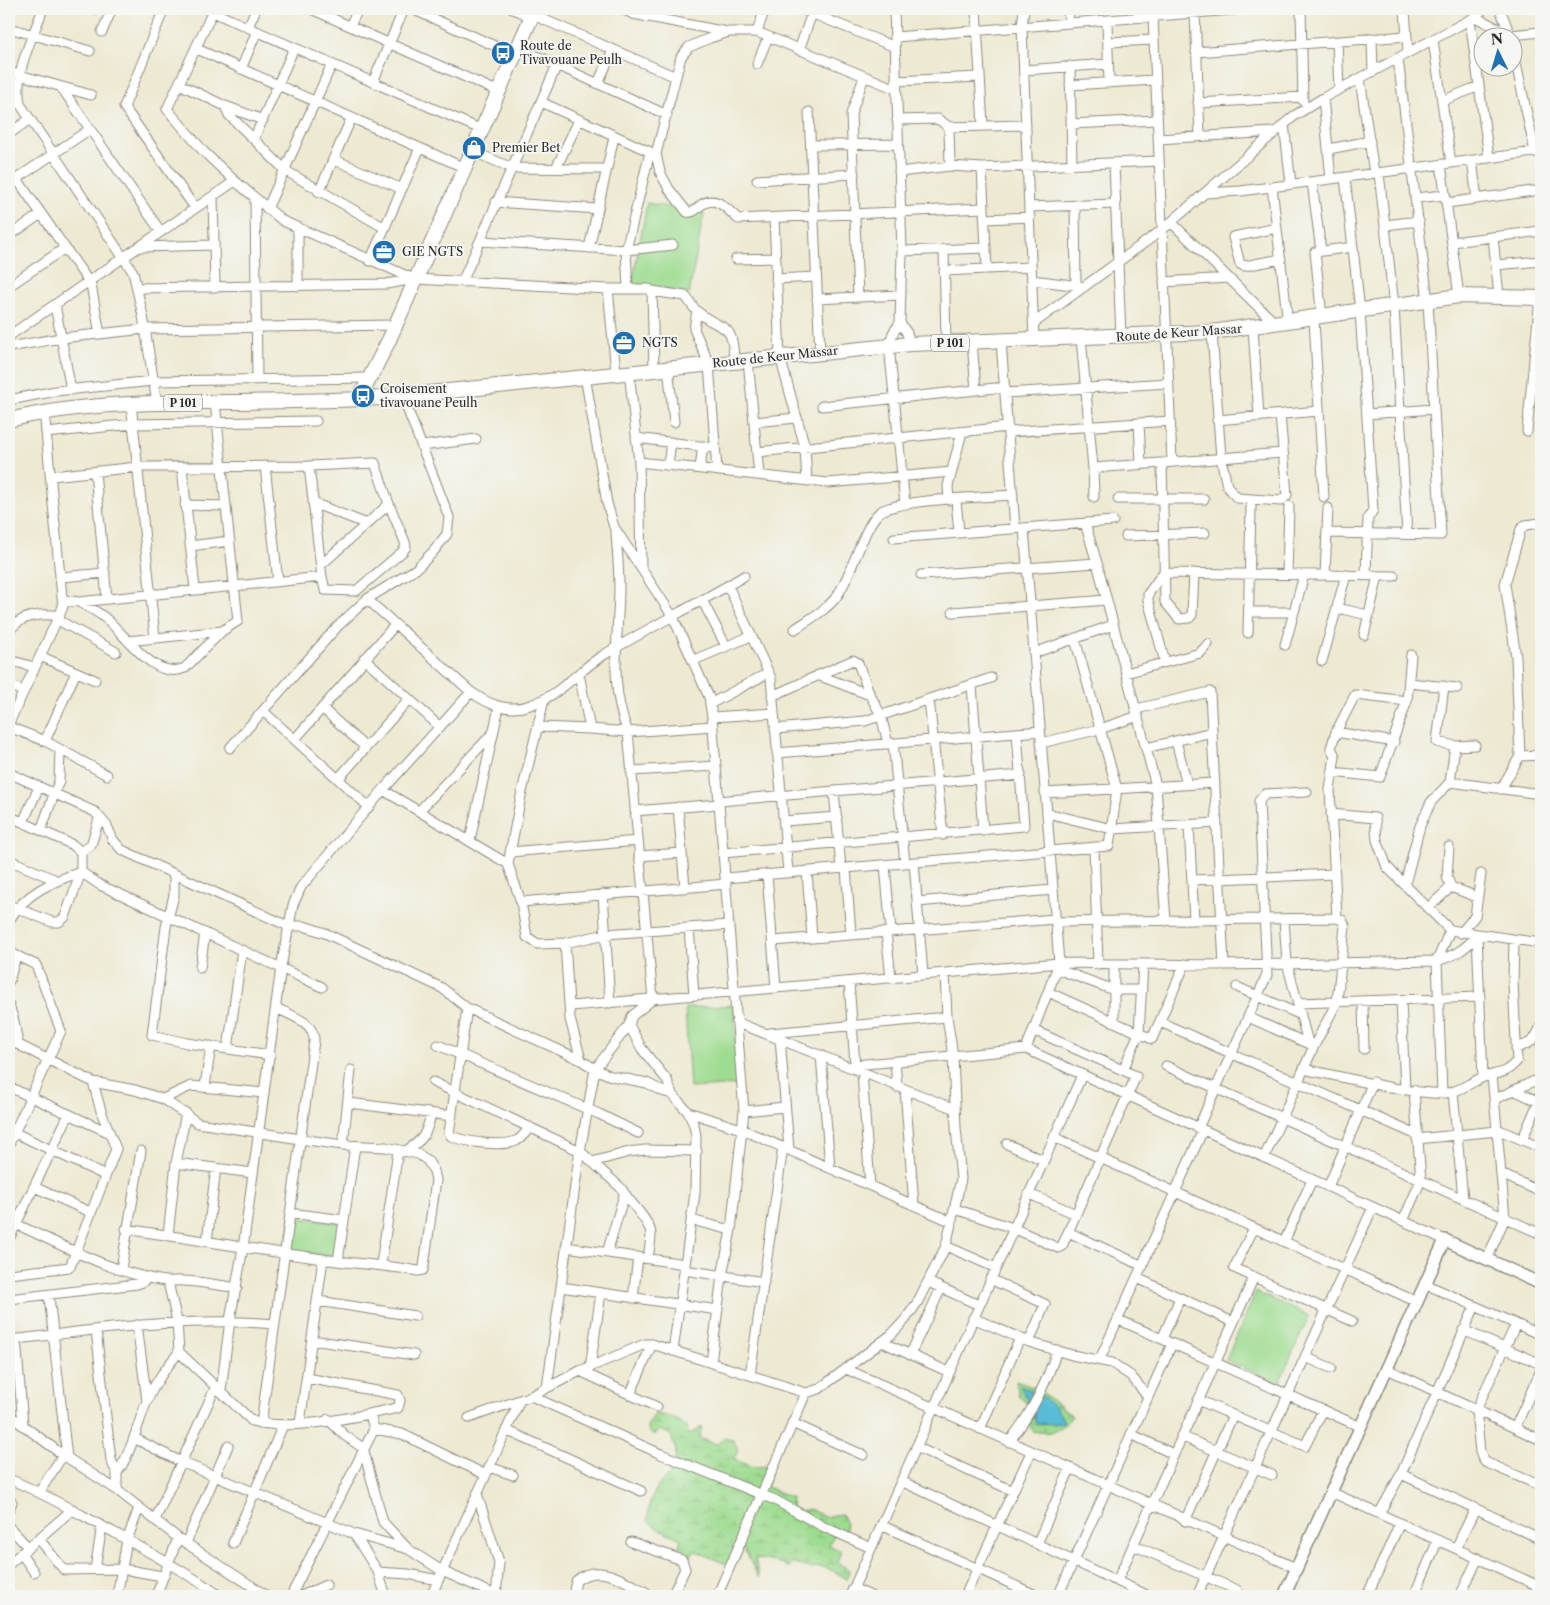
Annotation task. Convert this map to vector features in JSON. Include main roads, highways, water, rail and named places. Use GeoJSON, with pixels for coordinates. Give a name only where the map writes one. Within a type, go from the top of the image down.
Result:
{"type":"FeatureCollection","features":[{"type":"Feature","properties":{"kind":"main road"},"geometry":{"type":"LineString","coordinates":[[359,399],[395,326],[532,13]]}},
{"type":"Feature","properties":{"kind":"main road","name":"Route de Keur Massar"},"geometry":{"type":"LineString","coordinates":[[9,420],[44,411],[131,403],[359,399],[910,344],[1212,332],[1254,328],[1459,296],[1540,298]]}},
{"type":"Feature","properties":{"kind":"water"},"geometry":{"type":"Polygon","coordinates":[[[1020,1386],[1052,1404],[1064,1422],[1036,1424],[1020,1386]]]}},
{"type":"Feature","properties":{"kind":"place","name":"Route de Tivavouane Peulh"},"geometry":{"type":"Point","coordinates":[503,53]}},
{"type":"Feature","properties":{"kind":"place","name":"Premier Bet"},"geometry":{"type":"Point","coordinates":[474,148]}},
{"type":"Feature","properties":{"kind":"place","name":"GIE NGTS"},"geometry":{"type":"Point","coordinates":[384,252]}},
{"type":"Feature","properties":{"kind":"place","name":"NGTS"},"geometry":{"type":"Point","coordinates":[624,343]}},
{"type":"Feature","properties":{"kind":"place","name":"Croisement tivavouane Peulh"},"geometry":{"type":"Point","coordinates":[363,396]}}]}
